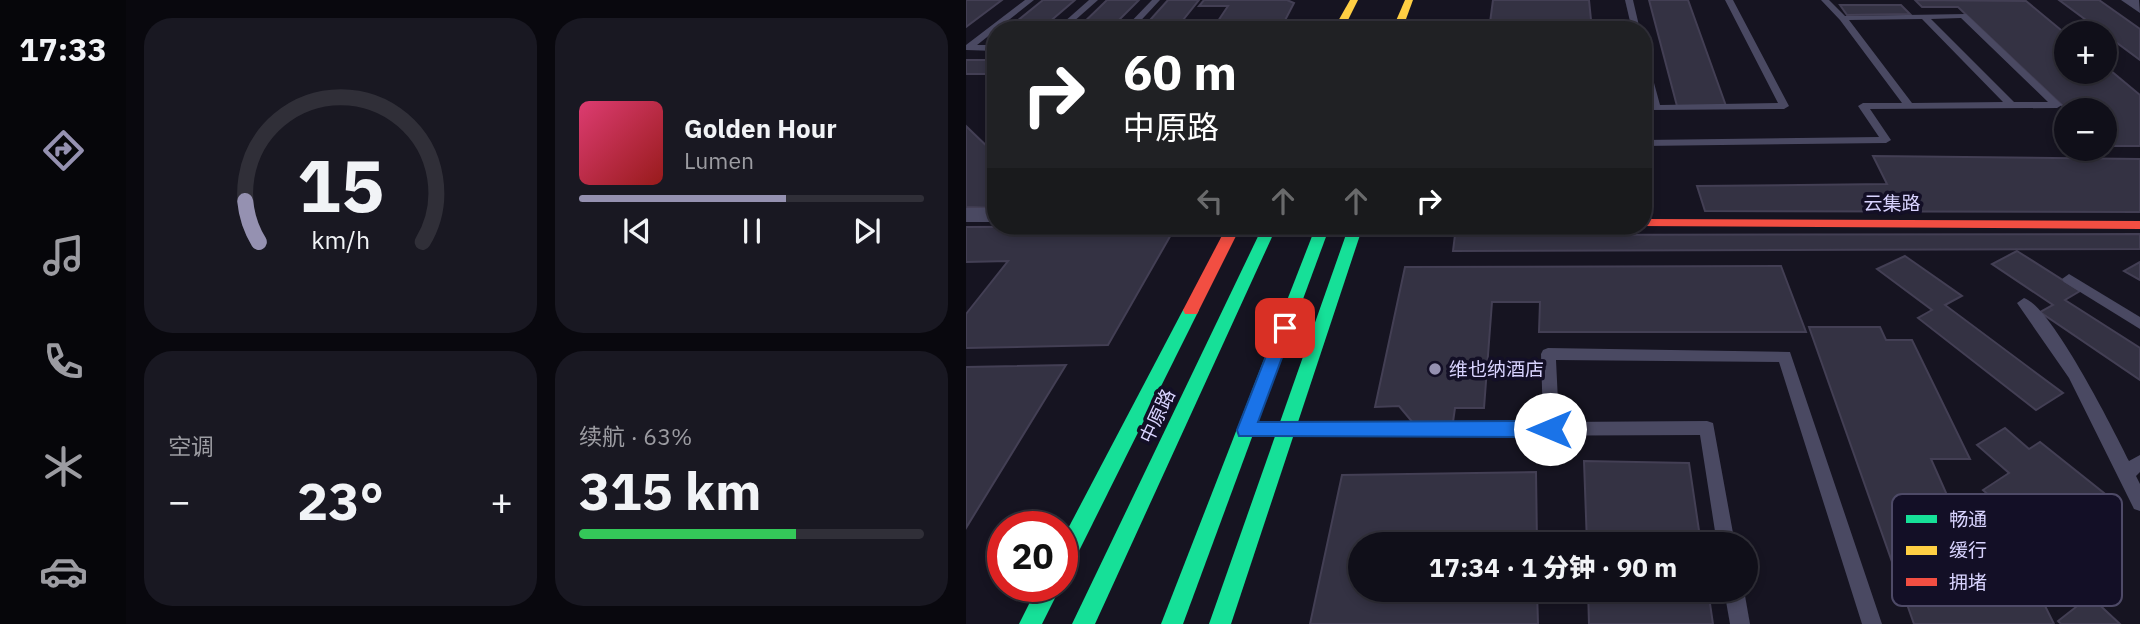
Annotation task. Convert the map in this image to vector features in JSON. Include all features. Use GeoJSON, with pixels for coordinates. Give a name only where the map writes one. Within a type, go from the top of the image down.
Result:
{"type":"FeatureCollection","features":[{"type":"Feature","properties":{"kind":"street"},"geometry":{"type":"LineString","coordinates":[[1343,21],[1354,0]]}},
{"type":"Feature","properties":{"kind":"street"},"geometry":{"type":"LineString","coordinates":[[1401,21],[1409,0]]}},
{"type":"Feature","properties":{"kind":"street"},"geometry":{"type":"LineString","coordinates":[[2129,0],[2140,8]]}},
{"type":"Feature","properties":{"kind":"street"},"geometry":{"type":"LineString","coordinates":[[966,215],[987,215]]}},
{"type":"Feature","properties":{"kind":"street","name":"云集路"},"geometry":{"type":"LineString","coordinates":[[1652,223],[2140,225]]}},
{"type":"Feature","properties":{"kind":"street"},"geometry":{"type":"LineString","coordinates":[[1078,531],[1229,235]]}},
{"type":"Feature","properties":{"kind":"street","name":"中原路"},"geometry":{"type":"LineString","coordinates":[[1083,624],[1266,235]]}},
{"type":"Feature","properties":{"kind":"street"},"geometry":{"type":"LineString","coordinates":[[1220,624],[1266,430],[1320,235]]}},
{"type":"Feature","properties":{"kind":"street"},"geometry":{"type":"LineString","coordinates":[[1172,624],[1266,430],[1352,235]]}},
{"type":"Feature","properties":{"kind":"street"},"geometry":{"type":"LineString","coordinates":[[1030,624],[1042,602]]}},
{"type":"Feature","properties":{"kind":"lane"},"geometry":{"type":"LineString","coordinates":[[1003,21],[1030,0]]}},
{"type":"Feature","properties":{"kind":"lane"},"geometry":{"type":"LineString","coordinates":[[1070,21],[1094,0]]}},
{"type":"Feature","properties":{"kind":"lane"},"geometry":{"type":"LineString","coordinates":[[1136,21],[1156,0]]}},
{"type":"Feature","properties":{"kind":"lane"},"geometry":{"type":"LineString","coordinates":[[1629,0],[1634,21]]}},
{"type":"Feature","properties":{"kind":"lane"},"geometry":{"type":"LineString","coordinates":[[1652,92],[1656,108],[1784,106],[1729,0]]}},
{"type":"Feature","properties":{"kind":"lane"},"geometry":{"type":"LineString","coordinates":[[1825,0],[1843,18],[1909,106]]}},
{"type":"Feature","properties":{"kind":"lane"},"geometry":{"type":"LineString","coordinates":[[1652,143],[1886,140],[1863,106],[2057,105],[1963,16],[1843,18]]}},
{"type":"Feature","properties":{"kind":"lane"},"geometry":{"type":"LineString","coordinates":[[1924,17],[2012,106]]}},
{"type":"Feature","properties":{"kind":"lane"},"geometry":{"type":"LineString","coordinates":[[987,33],[968,48],[987,48]]}},
{"type":"Feature","properties":{"kind":"lane"},"geometry":{"type":"LineString","coordinates":[[2069,279],[2140,324]]}},
{"type":"Feature","properties":{"kind":"lane"},"geometry":{"type":"LineString","coordinates":[[2024,303],[2054,337],[2073,367],[2140,503]]}},
{"type":"Feature","properties":{"kind":"lane"},"geometry":{"type":"LineString","coordinates":[[1550,429],[1548,354],[1784,356],[1872,624]]}},
{"type":"Feature","properties":{"kind":"lane"},"geometry":{"type":"LineString","coordinates":[[1266,430],[1707,428],[1724,532]]}},
{"type":"Feature","properties":{"kind":"lane"},"geometry":{"type":"LineString","coordinates":[[2126,474],[2140,462]]}},
{"type":"Feature","properties":{"kind":"lane"},"geometry":{"type":"LineString","coordinates":[[1736,602],[1740,624]]}},
{"type":"Feature","properties":{"kind":"building"},"geometry":{"type":"Polygon","coordinates":[[[966,0],[1002,0],[966,27],[966,0]]]}},
{"type":"Feature","properties":{"kind":"building"},"geometry":{"type":"Polygon","coordinates":[[[1043,0],[1075,0],[1050,21],[1017,21],[1043,0]]]}},
{"type":"Feature","properties":{"kind":"building"},"geometry":{"type":"Polygon","coordinates":[[[1107,0],[1139,0],[1118,21],[1085,21],[1107,0]]]}},
{"type":"Feature","properties":{"kind":"building"},"geometry":{"type":"Polygon","coordinates":[[[1168,0],[1199,0],[1182,21],[1149,21],[1168,0]]]}},
{"type":"Feature","properties":{"kind":"building"},"geometry":{"type":"Polygon","coordinates":[[[1204,0],[1287,0],[1294,3],[1285,21],[1218,21],[1228,6],[1199,6],[1204,0]]]}},
{"type":"Feature","properties":{"kind":"building"},"geometry":{"type":"Polygon","coordinates":[[[1493,0],[1589,0],[1591,21],[1490,21],[1493,0]]]}},
{"type":"Feature","properties":{"kind":"building"},"geometry":{"type":"Polygon","coordinates":[[[1649,0],[1688,0],[1726,106],[1677,106],[1649,0]]]}},
{"type":"Feature","properties":{"kind":"building"},"geometry":{"type":"Polygon","coordinates":[[[1915,0],[2026,1],[2054,24],[2054,84],[2117,84],[2117,76],[2140,95],[2140,146],[2117,146],[2117,98],[2054,98],[1958,7],[1922,7],[1915,0]]]}},
{"type":"Feature","properties":{"kind":"building"},"geometry":{"type":"Polygon","coordinates":[[[2059,0],[2099,0],[2140,29],[2140,60],[2117,43],[2117,21],[2087,21],[2059,0]]]}},
{"type":"Feature","properties":{"kind":"building"},"geometry":{"type":"Polygon","coordinates":[[[1840,5],[1901,5],[1910,14],[1847,15],[1840,5]]]}},
{"type":"Feature","properties":{"kind":"building"},"geometry":{"type":"Polygon","coordinates":[[[966,60],[987,60],[987,74],[966,74],[966,60]]]}},
{"type":"Feature","properties":{"kind":"building"},"geometry":{"type":"Polygon","coordinates":[[[966,126],[987,146],[987,208],[966,207],[966,126]]]}},
{"type":"Feature","properties":{"kind":"building"},"geometry":{"type":"Polygon","coordinates":[[[1873,156],[2054,158],[2054,161],[2140,159],[2140,212],[1705,211],[1697,186],[1887,184],[1873,156]]]}},
{"type":"Feature","properties":{"kind":"building"},"geometry":{"type":"Polygon","coordinates":[[[966,227],[987,227],[987,235],[1171,235],[1108,345],[966,348],[966,314],[1008,261],[966,262],[966,227]]]}},
{"type":"Feature","properties":{"kind":"building"},"geometry":{"type":"Polygon","coordinates":[[[2140,234],[2140,249],[1453,251],[1455,235],[2140,234]]]}},
{"type":"Feature","properties":{"kind":"building"},"geometry":{"type":"Polygon","coordinates":[[[2017,251],[2080,291],[2065,300],[2140,348],[2140,380],[2040,312],[2053,305],[1992,264],[2017,251]]]}},
{"type":"Feature","properties":{"kind":"building"},"geometry":{"type":"Polygon","coordinates":[[[1905,256],[1962,296],[1945,305],[2063,393],[2036,410],[1918,318],[1932,310],[1877,269],[1905,256]]]}},
{"type":"Feature","properties":{"kind":"building"},"geometry":{"type":"Polygon","coordinates":[[[2140,262],[2140,280],[2124,271],[2140,262]]]}},
{"type":"Feature","properties":{"kind":"building","name":"维也纳酒店"},"geometry":{"type":"Polygon","coordinates":[[[1781,266],[1806,332],[1539,332],[1540,302],[1492,302],[1484,408],[1455,408],[1452,429],[1414,424],[1399,406],[1375,407],[1405,267],[1781,266]]]}},
{"type":"Feature","properties":{"kind":"building"},"geometry":{"type":"Polygon","coordinates":[[[1809,327],[1880,327],[1886,340],[1912,340],[1970,459],[1931,459],[1947,494],[1892,494],[1892,562],[1809,327]]]}},
{"type":"Feature","properties":{"kind":"building"},"geometry":{"type":"Polygon","coordinates":[[[1066,365],[966,528],[966,367],[1066,365]]]}},
{"type":"Feature","properties":{"kind":"building"},"geometry":{"type":"Polygon","coordinates":[[[2005,428],[2029,449],[2040,442],[2105,494],[1987,494],[1983,490],[2009,473],[1977,445],[2005,428]]]}},
{"type":"Feature","properties":{"kind":"building"},"geometry":{"type":"Polygon","coordinates":[[[1584,461],[1689,463],[1699,532],[1587,532],[1584,461]]]}},
{"type":"Feature","properties":{"kind":"building"},"geometry":{"type":"Polygon","coordinates":[[[1536,472],[1537,532],[1348,532],[1348,602],[1537,602],[1538,624],[1310,624],[1342,475],[1536,472]]]}},
{"type":"Feature","properties":{"kind":"building"},"geometry":{"type":"Polygon","coordinates":[[[1588,602],[1710,602],[1713,624],[1589,624],[1588,602]]]}},
{"type":"Feature","properties":{"kind":"building"},"geometry":{"type":"Polygon","coordinates":[[[1908,606],[2045,606],[2054,624],[1914,624],[1908,606]]]}},
{"type":"Feature","properties":{"kind":"building"},"geometry":{"type":"Polygon","coordinates":[[[2077,606],[2101,606],[2120,624],[2061,624],[2058,621],[2077,606]]]}},
{"type":"Feature","properties":{"kind":"traffic: fast"},"geometry":{"type":"LineString","coordinates":[[1083,624],[1266,235]]}},
{"type":"Feature","properties":{"kind":"traffic: fast"},"geometry":{"type":"LineString","coordinates":[[1172,624],[1320,235]]}},
{"type":"Feature","properties":{"kind":"traffic: fast"},"geometry":{"type":"LineString","coordinates":[[1220,624],[1353,235]]}},
{"type":"Feature","properties":{"kind":"traffic: fast"},"geometry":{"type":"LineString","coordinates":[[1078,531],[1191,310]]}},
{"type":"Feature","properties":{"kind":"traffic: fast"},"geometry":{"type":"LineString","coordinates":[[1030,624],[1042,602]]}},
{"type":"Feature","properties":{"kind":"traffic: slow"},"geometry":{"type":"LineString","coordinates":[[1343,21],[1354,0]]}},
{"type":"Feature","properties":{"kind":"traffic: slow"},"geometry":{"type":"LineString","coordinates":[[1401,21],[1409,0]]}},
{"type":"Feature","properties":{"kind":"traffic: jam"},"geometry":{"type":"LineString","coordinates":[[1652,223],[2140,225]]}},
{"type":"Feature","properties":{"kind":"traffic: jam"},"geometry":{"type":"LineString","coordinates":[[1191,310],[1229,235]]}},
{"type":"Feature","properties":{"kind":"place","name":"维也纳酒店"},"geometry":{"type":"Point","coordinates":[1435,369]}},
{"type":"Feature","properties":{"kind":"route"},"geometry":{"type":"LineString","coordinates":[[1285,328],[1246,430],[1550,429]]}}]}
